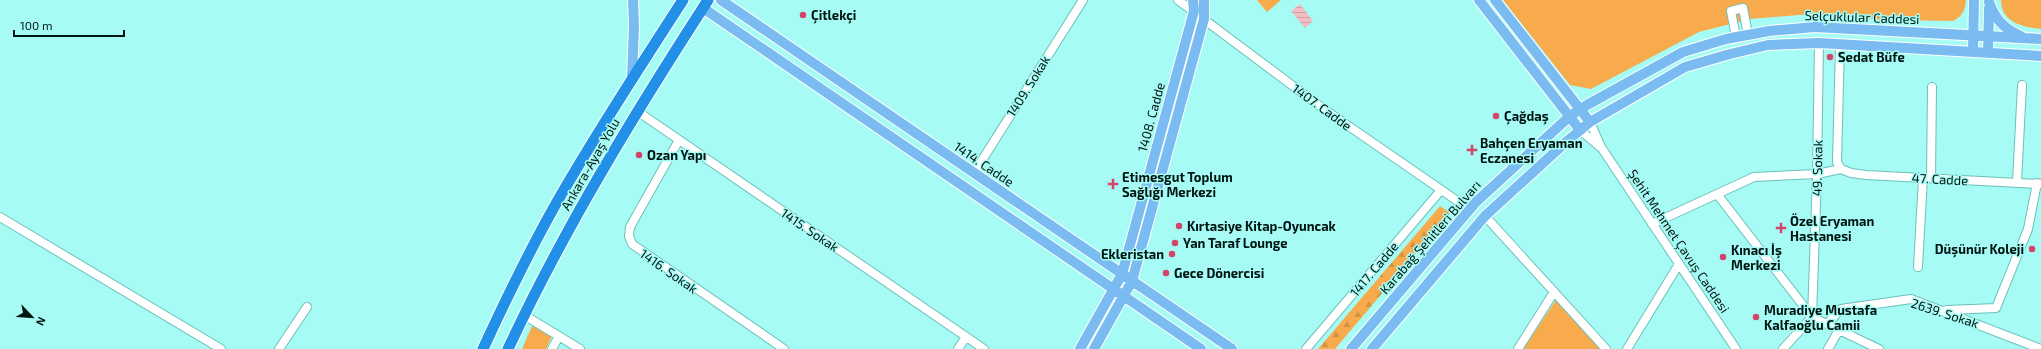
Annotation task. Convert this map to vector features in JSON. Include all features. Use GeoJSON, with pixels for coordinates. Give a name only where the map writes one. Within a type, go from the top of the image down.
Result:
{"type":"FeatureCollection","features":[{"type":"Feature","properties":{"kind":"highway","name":"Ankara-Ayaş Yolu"},"geometry":{"type":"LineString","coordinates":[[483,349],[513,283],[560,196],[632,79],[683,0]]}},
{"type":"Feature","properties":{"kind":"highway","name":"Ankara-Ayaş Yolu"},"geometry":{"type":"LineString","coordinates":[[508,349],[524,315],[579,210],[637,111],[705,4]]}},
{"type":"Feature","properties":{"kind":"main road"},"geometry":{"type":"LineString","coordinates":[[632,79],[634,25],[633,0]]}},
{"type":"Feature","properties":{"kind":"main road","name":"1414. Cadde"},"geometry":{"type":"LineString","coordinates":[[721,0],[1232,349]]}},
{"type":"Feature","properties":{"kind":"main road","name":"1408. Cadde"},"geometry":{"type":"LineString","coordinates":[[1080,349],[1122,274],[1194,11],[1193,0]]}},
{"type":"Feature","properties":{"kind":"main road","name":"1408. Cadde"},"geometry":{"type":"LineString","coordinates":[[1094,349],[1132,281],[1204,19],[1204,0]]}},
{"type":"Feature","properties":{"kind":"main road"},"geometry":{"type":"LineString","coordinates":[[1372,349],[1485,216],[1580,130],[1479,0]]}},
{"type":"Feature","properties":{"kind":"main road"},"geometry":{"type":"LineString","coordinates":[[1495,0],[1590,122]]}},
{"type":"Feature","properties":{"kind":"main road"},"geometry":{"type":"LineString","coordinates":[[1973,51],[1974,0]]}},
{"type":"Feature","properties":{"kind":"main road"},"geometry":{"type":"LineString","coordinates":[[1988,52],[1989,1]]}},
{"type":"Feature","properties":{"kind":"main road"},"geometry":{"type":"LineString","coordinates":[[1989,1],[1994,16],[2000,24],[2014,33],[2027,38]]}},
{"type":"Feature","properties":{"kind":"main road"},"geometry":{"type":"LineString","coordinates":[[705,4],[1114,290],[1201,349]]}},
{"type":"Feature","properties":{"kind":"main road","name":"Selçuklular Caddesi"},"geometry":{"type":"LineString","coordinates":[[1580,109],[1683,52],[1736,37],[1769,31],[1815,27],[2041,39]]}},
{"type":"Feature","properties":{"kind":"main road"},"geometry":{"type":"LineString","coordinates":[[1840,44],[1841,28]]}},
{"type":"Feature","properties":{"kind":"main road","name":"Selçuklular Caddesi"},"geometry":{"type":"LineString","coordinates":[[1580,130],[1590,122],[1685,67],[1730,54],[1768,46],[1819,43],[2041,56]]}},
{"type":"Feature","properties":{"kind":"main road","name":"Karabağ Şehitleri Bulvarı"},"geometry":{"type":"LineString","coordinates":[[1351,349],[1469,209],[1570,116],[1580,109]]}},
{"type":"Feature","properties":{"kind":"street","name":"1409. Sokak"},"geometry":{"type":"LineString","coordinates":[[974,173],[1083,0]]}},
{"type":"Feature","properties":{"kind":"street","name":"1407. Cadde"},"geometry":{"type":"LineString","coordinates":[[1178,0],[1321,107],[1469,209]]}},
{"type":"Feature","properties":{"kind":"street"},"geometry":{"type":"LineString","coordinates":[[1736,37],[1731,11],[1743,8],[1748,35]]}},
{"type":"Feature","properties":{"kind":"street","name":"49. Sokak"},"geometry":{"type":"LineString","coordinates":[[1812,317],[1818,174],[1819,43]]}},
{"type":"Feature","properties":{"kind":"street","name":"49. Sokak"},"geometry":{"type":"LineString","coordinates":[[1840,44],[1837,162],[1841,169]]}},
{"type":"Feature","properties":{"kind":"street"},"geometry":{"type":"LineString","coordinates":[[2017,182],[2022,85]]}},
{"type":"Feature","properties":{"kind":"street"},"geometry":{"type":"LineString","coordinates":[[1918,267],[1927,178],[1932,87]]}},
{"type":"Feature","properties":{"kind":"street","name":"1415. Sokak"},"geometry":{"type":"LineString","coordinates":[[637,111],[984,349]]}},
{"type":"Feature","properties":{"kind":"street","name":"Şehit Mehmet Çavuş Caddesi"},"geometry":{"type":"LineString","coordinates":[[1590,122],[1601,147],[1736,349]]}},
{"type":"Feature","properties":{"kind":"street","name":"Şehit Mehmet Çavuş Caddesi"},"geometry":{"type":"LineString","coordinates":[[1580,130],[1601,147]]}},
{"type":"Feature","properties":{"kind":"street","name":"1416. Sokak"},"geometry":{"type":"LineString","coordinates":[[679,140],[630,227],[629,236],[632,244],[784,349]]}},
{"type":"Feature","properties":{"kind":"street"},"geometry":{"type":"LineString","coordinates":[[1652,224],[1754,177],[1818,174],[1841,169]]}},
{"type":"Feature","properties":{"kind":"street","name":"47. Cadde"},"geometry":{"type":"LineString","coordinates":[[1841,169],[1851,173],[1866,175],[2039,184]]}},
{"type":"Feature","properties":{"kind":"street"},"geometry":{"type":"LineString","coordinates":[[1942,310],[1996,308],[2028,229],[2039,184]]}},
{"type":"Feature","properties":{"kind":"street","name":"1417. Cadde"},"geometry":{"type":"LineString","coordinates":[[1306,349],[1441,190]]}},
{"type":"Feature","properties":{"kind":"street"},"geometry":{"type":"LineString","coordinates":[[1717,194],[1812,317],[1879,349]]}},
{"type":"Feature","properties":{"kind":"street"},"geometry":{"type":"LineString","coordinates":[[1485,216],[1606,349]]}},
{"type":"Feature","properties":{"kind":"street"},"geometry":{"type":"LineString","coordinates":[[0,217],[221,349]]}},
{"type":"Feature","properties":{"kind":"street"},"geometry":{"type":"LineString","coordinates":[[1627,349],[1679,264]]}},
{"type":"Feature","properties":{"kind":"street"},"geometry":{"type":"LineString","coordinates":[[1518,349],[1554,292]]}},
{"type":"Feature","properties":{"kind":"street","name":"2639. Sokak"},"geometry":{"type":"LineString","coordinates":[[1827,324],[1841,309],[1911,299],[2041,349]]}},
{"type":"Feature","properties":{"kind":"street"},"geometry":{"type":"LineString","coordinates":[[279,349],[307,307]]}},
{"type":"Feature","properties":{"kind":"street"},"geometry":{"type":"LineString","coordinates":[[524,315],[580,349]]}},
{"type":"Feature","properties":{"kind":"street"},"geometry":{"type":"LineString","coordinates":[[1783,349],[1812,317]]}},
{"type":"Feature","properties":{"kind":"street"},"geometry":{"type":"LineString","coordinates":[[1828,349],[1839,330]]}},
{"type":"Feature","properties":{"kind":"street"},"geometry":{"type":"LineString","coordinates":[[552,349],[559,336]]}},
{"type":"Feature","properties":{"kind":"street"},"geometry":{"type":"LineString","coordinates":[[958,349],[966,337]]}},
{"type":"Feature","properties":{"kind":"green space"},"geometry":{"type":"Polygon","coordinates":[[[1257,0],[1281,0],[1267,12],[1257,0]]]}},
{"type":"Feature","properties":{"kind":"green space"},"geometry":{"type":"Polygon","coordinates":[[[1503,0],[1966,0],[1963,12],[1953,21],[1887,20],[1811,14],[1750,19],[1699,32],[1591,89],[1570,85],[1503,0]]]}},
{"type":"Feature","properties":{"kind":"green space"},"geometry":{"type":"Polygon","coordinates":[[[2001,0],[2041,0],[2041,29],[2027,27],[2014,22],[2005,14],[2001,0]]]}},
{"type":"Feature","properties":{"kind":"green space"},"geometry":{"type":"Polygon","coordinates":[[[1440,206],[1450,213],[1335,349],[1318,349],[1440,206]]]}},
{"type":"Feature","properties":{"kind":"green space"},"geometry":{"type":"Polygon","coordinates":[[[1556,300],[1600,349],[1523,349],[1556,300]]]}},
{"type":"Feature","properties":{"kind":"green space"},"geometry":{"type":"Polygon","coordinates":[[[532,326],[552,336],[546,349],[522,349],[532,326]]]}},
{"type":"Feature","properties":{"kind":"shaded area"},"geometry":{"type":"Polygon","coordinates":[[[1300,4],[1313,21],[1305,28],[1291,11],[1300,4]]]}},
{"type":"Feature","properties":{"kind":"place","name":"Çitlekçi"},"geometry":{"type":"Point","coordinates":[803,15]}},
{"type":"Feature","properties":{"kind":"place","name":"Sedat Büfe"},"geometry":{"type":"Point","coordinates":[1830,57]}},
{"type":"Feature","properties":{"kind":"place","name":"Çağdaş"},"geometry":{"type":"Point","coordinates":[1496,116]}},
{"type":"Feature","properties":{"kind":"place","name":"Bahçen Eryaman Eczanesi"},"geometry":{"type":"Point","coordinates":[1472,150]}},
{"type":"Feature","properties":{"kind":"place","name":"Ozan Yapı"},"geometry":{"type":"Point","coordinates":[639,155]}},
{"type":"Feature","properties":{"kind":"place","name":"Etimesgut Toplum Sağlığı Merkezi"},"geometry":{"type":"Point","coordinates":[1113,184]}},
{"type":"Feature","properties":{"kind":"place","name":"Kırtasiye Kitap-Oyuncak"},"geometry":{"type":"Point","coordinates":[1179,226]}},
{"type":"Feature","properties":{"kind":"place","name":"Özel Eryaman Hastanesi"},"geometry":{"type":"Point","coordinates":[1781,228]}},
{"type":"Feature","properties":{"kind":"place","name":"Yan Taraf Lounge"},"geometry":{"type":"Point","coordinates":[1175,243]}},
{"type":"Feature","properties":{"kind":"place","name":"Düşünür Koleji"},"geometry":{"type":"Point","coordinates":[2032,249]}},
{"type":"Feature","properties":{"kind":"place","name":"Ekleristan"},"geometry":{"type":"Point","coordinates":[1172,254]}},
{"type":"Feature","properties":{"kind":"place","name":"Kınacı İş Merkezi"},"geometry":{"type":"Point","coordinates":[1723,257]}},
{"type":"Feature","properties":{"kind":"place","name":"Gece Dönercisi"},"geometry":{"type":"Point","coordinates":[1166,273]}},
{"type":"Feature","properties":{"kind":"place","name":"Muradiye Mustafa Kalfaoğlu Camii"},"geometry":{"type":"Point","coordinates":[1756,317]}}]}
